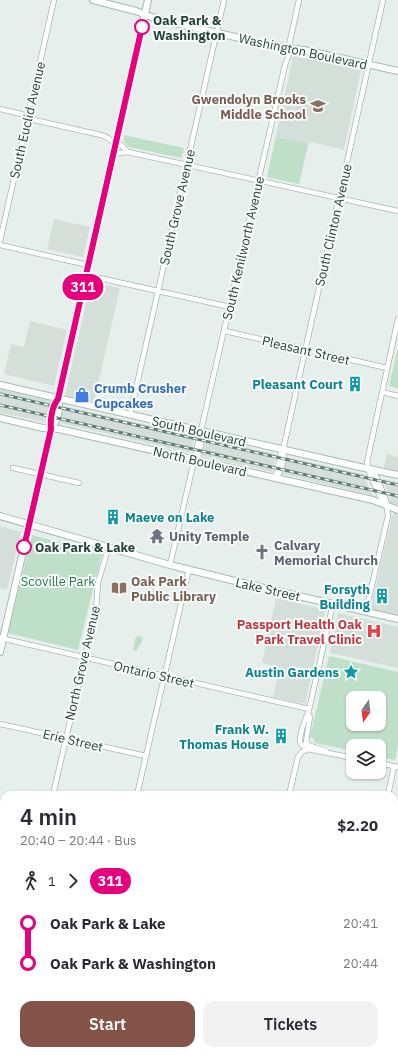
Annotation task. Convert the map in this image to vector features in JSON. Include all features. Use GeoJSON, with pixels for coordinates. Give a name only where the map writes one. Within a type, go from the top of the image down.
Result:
{"type":"FeatureCollection","features":[{"type":"Feature","properties":{"kind":"street","name":"South Euclid Avenue"},"geometry":{"type":"LineString","coordinates":[[0,241],[54,0]]}},
{"type":"Feature","properties":{"kind":"street","name":"Washington Boulevard"},"geometry":{"type":"LineString","coordinates":[[93,0],[136,11],[154,18],[274,46],[398,71]]}},
{"type":"Feature","properties":{"kind":"street"},"geometry":{"type":"LineString","coordinates":[[0,652],[51,429],[50,423],[55,402],[58,399],[148,0]]}},
{"type":"Feature","properties":{"kind":"street","name":"South Grove Avenue"},"geometry":{"type":"LineString","coordinates":[[130,415],[224,0]]}},
{"type":"Feature","properties":{"kind":"street","name":"South Kenilworth Avenue"},"geometry":{"type":"LineString","coordinates":[[170,565],[195,460],[194,457],[202,431],[225,331],[285,65],[286,51],[289,48],[299,0]]}},
{"type":"Feature","properties":{"kind":"street","name":"South Clinton Avenue"},"geometry":{"type":"LineString","coordinates":[[276,478],[279,474],[284,453],[283,450],[383,0]]}},
{"type":"Feature","properties":{"kind":"street"},"geometry":{"type":"LineString","coordinates":[[0,109],[34,120],[101,135],[116,140],[128,152]]}},
{"type":"Feature","properties":{"kind":"street"},"geometry":{"type":"LineString","coordinates":[[101,135],[112,140],[116,140]]}},
{"type":"Feature","properties":{"kind":"street"},"geometry":{"type":"LineString","coordinates":[[113,154],[128,152],[398,211]]}},
{"type":"Feature","properties":{"kind":"street"},"geometry":{"type":"LineString","coordinates":[[0,245],[88,265]]}},
{"type":"Feature","properties":{"kind":"street"},"geometry":{"type":"LineString","coordinates":[[86,275],[230,307]]}},
{"type":"Feature","properties":{"kind":"street"},"geometry":{"type":"LineString","coordinates":[[366,611],[387,519],[386,505],[370,475],[367,462],[398,318]]}},
{"type":"Feature","properties":{"kind":"street","name":"Pleasant Street"},"geometry":{"type":"LineString","coordinates":[[225,331],[387,368]]}},
{"type":"Feature","properties":{"kind":"street","name":"South Boulevard"},"geometry":{"type":"LineString","coordinates":[[0,385],[360,468],[369,468],[398,475]]}},
{"type":"Feature","properties":{"kind":"street"},"geometry":{"type":"LineString","coordinates":[[382,392],[398,396]]}},
{"type":"Feature","properties":{"kind":"street","name":"North Boulevard"},"geometry":{"type":"LineString","coordinates":[[0,418],[51,429],[59,429],[374,500],[398,510]]}},
{"type":"Feature","properties":{"kind":"street"},"geometry":{"type":"LineString","coordinates":[[12,468],[79,483]]}},
{"type":"Feature","properties":{"kind":"street","name":"Lake Street"},"geometry":{"type":"LineString","coordinates":[[0,516],[170,565],[398,618]]}},
{"type":"Feature","properties":{"kind":"street","name":"North Grove Avenue"},"geometry":{"type":"LineString","coordinates":[[53,791],[96,609],[98,583],[106,555]]}},
{"type":"Feature","properties":{"kind":"street"},"geometry":{"type":"LineString","coordinates":[[139,791],[189,569]]}},
{"type":"Feature","properties":{"kind":"street"},"geometry":{"type":"LineString","coordinates":[[333,604],[309,711],[310,717],[300,742],[310,748],[346,756]]}},
{"type":"Feature","properties":{"kind":"street","name":"Ontario Street"},"geometry":{"type":"LineString","coordinates":[[2,638],[309,711]]}},
{"type":"Feature","properties":{"kind":"street","name":"Erie Street"},"geometry":{"type":"LineString","coordinates":[[0,724],[146,756]]}},
{"type":"Feature","properties":{"kind":"street"},"geometry":{"type":"LineString","coordinates":[[290,791],[298,757],[302,752],[310,748]]}},
{"type":"Feature","properties":{"kind":"street"},"geometry":{"type":"LineString","coordinates":[[386,765],[396,767],[389,791]]}},
{"type":"Feature","properties":{"kind":"shaded area","name":"Gwendolyn Brooks Middle School"},"geometry":{"type":"Polygon","coordinates":[[[297,55],[361,70],[344,150],[312,142],[308,144],[299,184],[267,177],[293,57],[297,55]]]}},
{"type":"Feature","properties":{"kind":"shaded area"},"geometry":{"type":"Polygon","coordinates":[[[54,219],[90,227],[83,257],[47,249],[54,219]]]}},
{"type":"Feature","properties":{"kind":"shaded area"},"geometry":{"type":"Polygon","coordinates":[[[91,282],[120,288],[94,402],[65,395],[91,282]]]}},
{"type":"Feature","properties":{"kind":"shaded area"},"geometry":{"type":"Polygon","coordinates":[[[30,321],[67,330],[54,386],[4,374],[11,344],[24,347],[30,321]]]}},
{"type":"Feature","properties":{"kind":"shaded area"},"geometry":{"type":"Polygon","coordinates":[[[0,389],[50,399],[52,404],[50,404],[45,422],[0,413],[0,389]]]}},
{"type":"Feature","properties":{"kind":"shaded area"},"geometry":{"type":"Polygon","coordinates":[[[64,406],[195,436],[191,453],[60,423],[64,406]]]}},
{"type":"Feature","properties":{"kind":"shaded area"},"geometry":{"type":"Polygon","coordinates":[[[206,438],[276,454],[272,472],[202,456],[206,438]]]}},
{"type":"Feature","properties":{"kind":"shaded area"},"geometry":{"type":"Polygon","coordinates":[[[387,454],[398,457],[398,471],[384,468],[387,454]]]}},
{"type":"Feature","properties":{"kind":"shaded area"},"geometry":{"type":"Polygon","coordinates":[[[287,457],[363,474],[372,495],[283,474],[287,457]]]}},
{"type":"Feature","properties":{"kind":"shaded area"},"geometry":{"type":"Polygon","coordinates":[[[382,479],[398,482],[398,508],[391,505],[388,499],[391,499],[382,479]]]}},
{"type":"Feature","properties":{"kind":"shaded area"},"geometry":{"type":"Polygon","coordinates":[[[395,512],[398,512],[398,616],[377,611],[371,607],[392,516],[395,512]]]}},
{"type":"Feature","properties":{"kind":"shaded area"},"geometry":{"type":"Polygon","coordinates":[[[0,526],[21,532],[7,590],[0,588],[0,526]]]}},
{"type":"Feature","properties":{"kind":"shaded area"},"geometry":{"type":"Polygon","coordinates":[[[276,598],[322,609],[325,612],[305,704],[273,697],[280,669],[278,669],[278,667],[262,663],[276,598]]]}},
{"type":"Feature","properties":{"kind":"shaded area"},"geometry":{"type":"Polygon","coordinates":[[[338,613],[398,627],[398,668],[330,653],[338,613]]]}},
{"type":"Feature","properties":{"kind":"green space"},"geometry":{"type":"Polygon","coordinates":[[[124,135],[184,148],[181,158],[129,147],[124,142],[124,135]]]}},
{"type":"Feature","properties":{"kind":"green space"},"geometry":{"type":"Polygon","coordinates":[[[276,137],[308,144],[299,184],[267,177],[276,137]]]}},
{"type":"Feature","properties":{"kind":"green space"},"geometry":{"type":"Polygon","coordinates":[[[398,347],[398,388],[389,386],[398,347]]]}},
{"type":"Feature","properties":{"kind":"green space","name":"Scoville Park"},"geometry":{"type":"Polygon","coordinates":[[[32,535],[102,554],[78,650],[8,633],[32,535]]]}},
{"type":"Feature","properties":{"kind":"green space"},"geometry":{"type":"Polygon","coordinates":[[[136,636],[143,637],[137,651],[133,650],[136,636]]]}},
{"type":"Feature","properties":{"kind":"green space"},"geometry":{"type":"Polygon","coordinates":[[[329,656],[398,672],[398,746],[395,760],[386,758],[386,739],[346,739],[346,750],[315,743],[314,739],[310,737],[329,656]]]}},
{"type":"Feature","properties":{"kind":"railway"},"geometry":{"type":"LineString","coordinates":[[0,394],[398,485]]}},
{"type":"Feature","properties":{"kind":"railway"},"geometry":{"type":"LineString","coordinates":[[0,405],[398,496]]}},
{"type":"Feature","properties":{"kind":"bus line","name":"311"},"geometry":{"type":"LineString","coordinates":[[24,547],[51,429],[50,423],[55,402],[58,399],[142,27]]}},
{"type":"Feature","properties":{"kind":"place","name":"Oak Park & Washington"},"geometry":{"type":"Point","coordinates":[142,27]}},
{"type":"Feature","properties":{"kind":"place","name":"Gwendolyn Brooks Middle School"},"geometry":{"type":"Point","coordinates":[318,106]}},
{"type":"Feature","properties":{"kind":"place","name":"Pleasant Court"},"geometry":{"type":"Point","coordinates":[355,384]}},
{"type":"Feature","properties":{"kind":"place","name":"Crumb Crusher Cupcakes"},"geometry":{"type":"Point","coordinates":[82,395]}},
{"type":"Feature","properties":{"kind":"place","name":"Maeve on Lake"},"geometry":{"type":"Point","coordinates":[113,517]}},
{"type":"Feature","properties":{"kind":"place","name":"Unity Temple"},"geometry":{"type":"Point","coordinates":[157,536]}},
{"type":"Feature","properties":{"kind":"place","name":"Oak Park & Lake"},"geometry":{"type":"Point","coordinates":[24,547]}},
{"type":"Feature","properties":{"kind":"place","name":"Calvary Memorial Church"},"geometry":{"type":"Point","coordinates":[262,552]}},
{"type":"Feature","properties":{"kind":"place","name":"Oak Park Public Library"},"geometry":{"type":"Point","coordinates":[119,588]}},
{"type":"Feature","properties":{"kind":"place","name":"Forsyth Building"},"geometry":{"type":"Point","coordinates":[382,596]}},
{"type":"Feature","properties":{"kind":"place","name":"Passport Health Oak Park Travel Clinic"},"geometry":{"type":"Point","coordinates":[374,631]}},
{"type":"Feature","properties":{"kind":"place","name":"Austin Gardens"},"geometry":{"type":"Point","coordinates":[351,672]}},
{"type":"Feature","properties":{"kind":"place","name":"Frank W. Thomas House"},"geometry":{"type":"Point","coordinates":[281,736]}}]}
